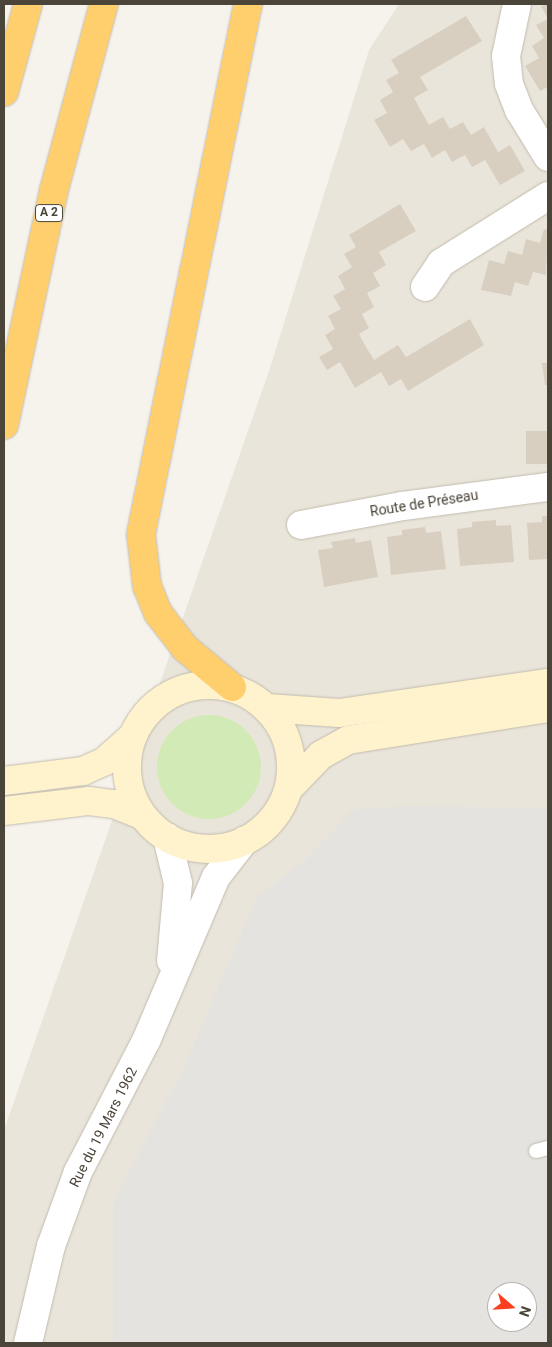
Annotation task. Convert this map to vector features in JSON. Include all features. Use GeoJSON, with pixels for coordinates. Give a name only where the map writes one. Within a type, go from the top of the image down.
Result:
{"type":"FeatureCollection","features":[{"type":"Feature","properties":{"kind":"highway"},"geometry":{"type":"LineString","coordinates":[[4,92],[28,4]]}},
{"type":"Feature","properties":{"kind":"highway","name":"A 2"},"geometry":{"type":"LineString","coordinates":[[4,425],[57,180],[104,4]]}},
{"type":"Feature","properties":{"kind":"highway"},"geometry":{"type":"LineString","coordinates":[[232,687],[185,648],[158,612],[147,586],[141,534],[248,4]]}},
{"type":"Feature","properties":{"kind":"main road"},"geometry":{"type":"LineString","coordinates":[[4,781],[89,769],[114,754],[133,736],[154,706],[177,691],[204,684],[232,687],[267,708],[317,714],[339,713],[548,683]]}},
{"type":"Feature","properties":{"kind":"main road"},"geometry":{"type":"LineString","coordinates":[[267,708],[289,745],[289,788]]}},
{"type":"Feature","properties":{"kind":"main road"},"geometry":{"type":"LineString","coordinates":[[133,736],[128,773],[134,800],[144,816],[167,837],[210,849],[244,841],[272,819],[289,788],[321,755],[348,740],[548,708]]}},
{"type":"Feature","properties":{"kind":"main road"},"geometry":{"type":"LineString","coordinates":[[4,811],[102,801],[144,816]]}},
{"type":"Feature","properties":{"kind":"street"},"geometry":{"type":"LineString","coordinates":[[517,4],[506,56],[509,84],[519,110],[548,157]]}},
{"type":"Feature","properties":{"kind":"street"},"geometry":{"type":"LineString","coordinates":[[426,287],[440,263],[548,196]]}},
{"type":"Feature","properties":{"kind":"street","name":"Route de Préseau"},"geometry":{"type":"LineString","coordinates":[[301,525],[403,506],[548,487]]}},
{"type":"Feature","properties":{"kind":"street"},"geometry":{"type":"LineString","coordinates":[[163,1001],[174,945],[178,896],[176,867],[167,837]]}},
{"type":"Feature","properties":{"kind":"street"},"geometry":{"type":"LineString","coordinates":[[163,1001],[216,877],[244,841]]}},
{"type":"Feature","properties":{"kind":"street","name":"Rue du 19 Mars 1962"},"geometry":{"type":"LineString","coordinates":[[28,1343],[42,1278],[67,1198],[163,1001]]}},
{"type":"Feature","properties":{"kind":"shaded area"},"geometry":{"type":"Polygon","coordinates":[[[399,4],[548,4],[548,1343],[4,1343],[4,1130],[270,368],[369,50],[399,4]]]}},
{"type":"Feature","properties":{"kind":"shaded area"},"geometry":{"type":"Polygon","coordinates":[[[407,806],[548,808],[548,1343],[113,1343],[113,1202],[185,1065],[257,897],[305,860],[353,810],[407,806]]]}},
{"type":"Feature","properties":{"kind":"green space"},"geometry":{"type":"Polygon","coordinates":[[[209,715],[229,719],[246,730],[257,747],[261,767],[257,787],[246,804],[229,815],[209,819],[189,815],[172,804],[161,787],[157,767],[161,747],[172,730],[189,719],[209,715]]]}},
{"type":"Feature","properties":{"kind":"building"},"geometry":{"type":"Polygon","coordinates":[[[548,4],[548,19],[541,6],[548,4]]]}},
{"type":"Feature","properties":{"kind":"building"},"geometry":{"type":"Polygon","coordinates":[[[466,16],[482,41],[420,77],[428,90],[414,98],[429,125],[443,117],[450,129],[463,122],[471,135],[484,127],[498,152],[510,145],[525,171],[500,185],[485,160],[472,167],[465,155],[452,162],[445,150],[432,158],[424,144],[411,151],[403,139],[390,147],[374,120],[387,113],[380,100],[393,92],[386,80],[399,73],[391,60],[466,16]]]}},
{"type":"Feature","properties":{"kind":"building"},"geometry":{"type":"Polygon","coordinates":[[[548,19],[548,87],[540,91],[525,66],[539,58],[532,46],[544,38],[536,25],[548,19]]]}},
{"type":"Feature","properties":{"kind":"building"},"geometry":{"type":"Polygon","coordinates":[[[400,204],[416,231],[379,252],[386,265],[373,273],[380,286],[367,293],[374,307],[362,314],[369,328],[359,334],[366,347],[374,360],[398,345],[406,357],[470,319],[484,345],[408,391],[401,379],[389,386],[381,372],[355,388],[340,362],[327,370],[319,357],[333,349],[325,335],[335,329],[328,316],[341,309],[333,296],[345,289],[338,276],[352,267],[344,254],[356,247],[349,235],[400,204]]]}},
{"type":"Feature","properties":{"kind":"building"},"geometry":{"type":"Polygon","coordinates":[[[544,229],[548,230],[546,275],[533,272],[528,286],[515,282],[511,296],[481,290],[489,260],[504,264],[508,251],[522,255],[526,239],[540,243],[544,229]]]}},
{"type":"Feature","properties":{"kind":"building"},"geometry":{"type":"Polygon","coordinates":[[[542,363],[548,363],[548,385],[545,385],[542,363]]]}},
{"type":"Feature","properties":{"kind":"building"},"geometry":{"type":"Polygon","coordinates":[[[526,431],[548,431],[548,464],[526,464],[526,431]]]}},
{"type":"Feature","properties":{"kind":"building"},"geometry":{"type":"Polygon","coordinates":[[[542,516],[548,516],[548,559],[529,560],[527,523],[542,522],[542,516]]]}},
{"type":"Feature","properties":{"kind":"building"},"geometry":{"type":"Polygon","coordinates":[[[496,520],[496,526],[511,525],[514,562],[460,566],[457,529],[472,527],[472,522],[496,520]]]}},
{"type":"Feature","properties":{"kind":"building"},"geometry":{"type":"Polygon","coordinates":[[[425,527],[426,533],[441,531],[446,569],[391,575],[387,537],[402,535],[402,530],[425,527]]]}},
{"type":"Feature","properties":{"kind":"building"},"geometry":{"type":"Polygon","coordinates":[[[355,538],[356,543],[371,540],[378,577],[324,587],[318,550],[333,548],[331,542],[355,538]]]}}]}
